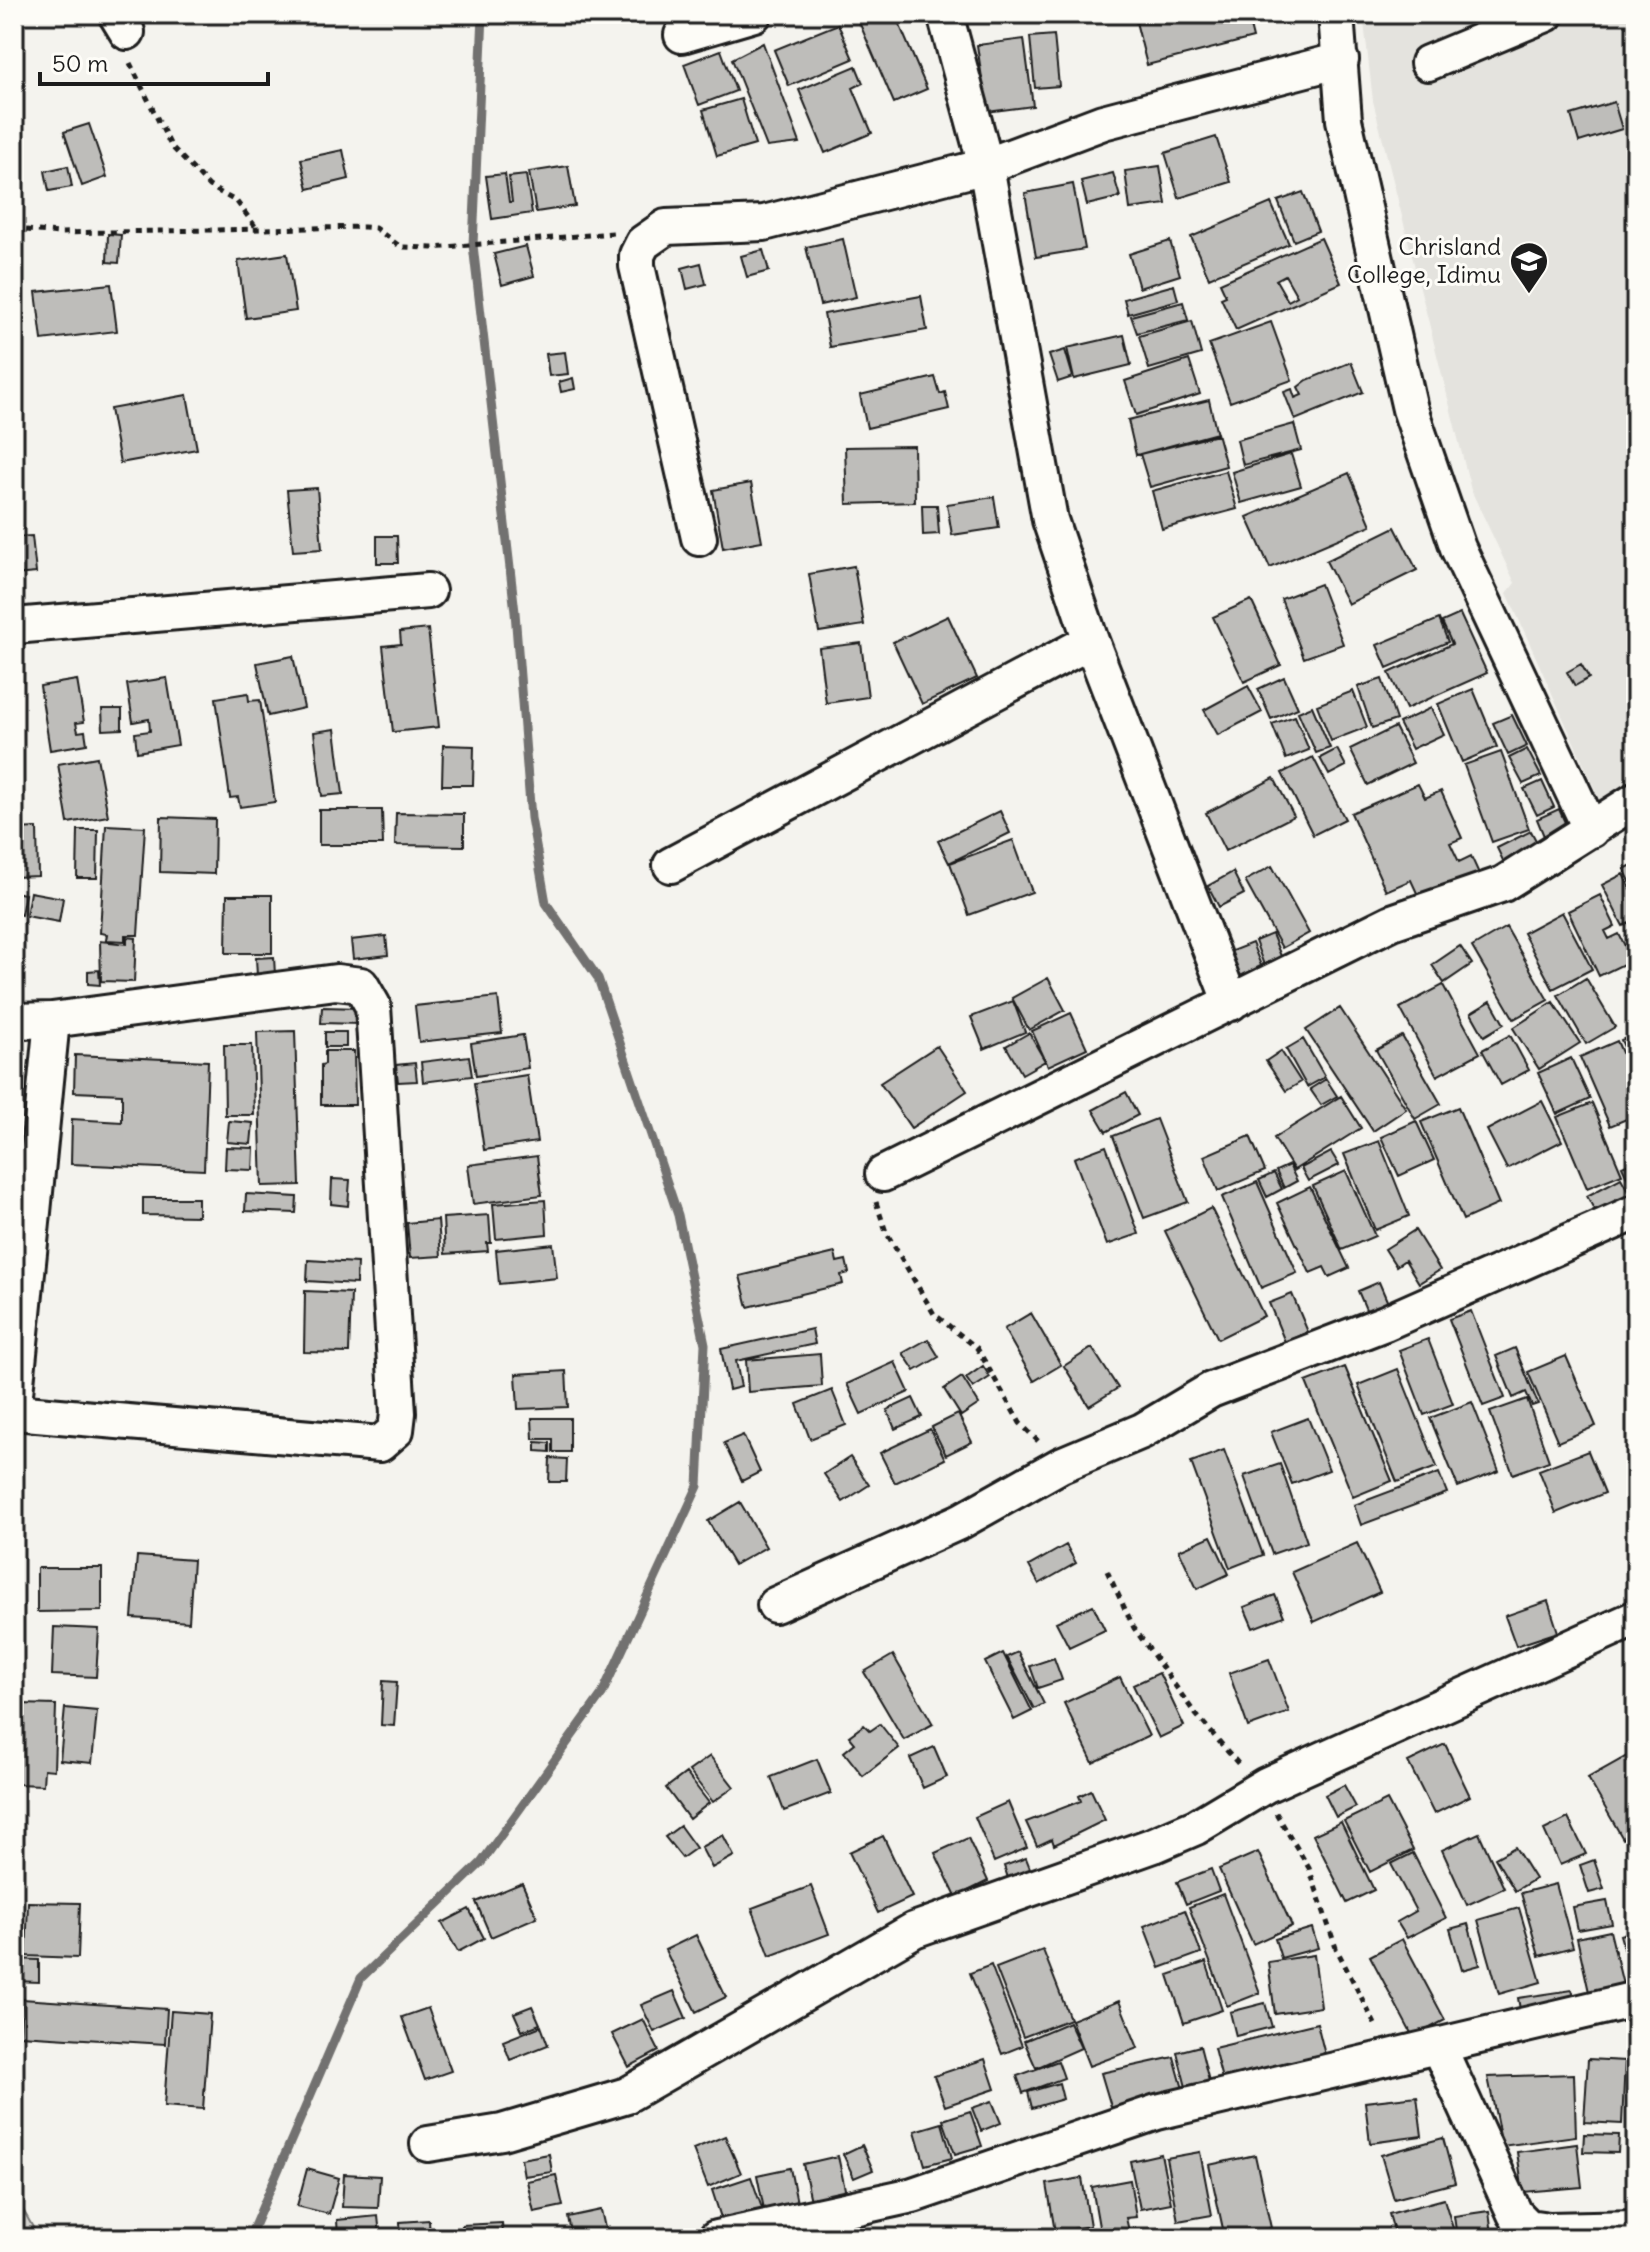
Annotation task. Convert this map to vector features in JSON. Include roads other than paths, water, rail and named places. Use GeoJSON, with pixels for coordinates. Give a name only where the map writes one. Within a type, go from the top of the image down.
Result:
{"type":"FeatureCollection","features":[{"type":"Feature","properties":{"kind":"street"},"geometry":{"type":"LineString","coordinates":[[682,35],[754,14]]}},
{"type":"Feature","properties":{"kind":"street"},"geometry":{"type":"LineString","coordinates":[[945,14],[986,166],[1050,520],[1091,641],[1231,1003]]}},
{"type":"Feature","properties":{"kind":"street"},"geometry":{"type":"LineString","coordinates":[[1336,14],[1344,120],[1410,409],[1458,548],[1591,830]]}},
{"type":"Feature","properties":{"kind":"street"},"geometry":{"type":"LineString","coordinates":[[1428,63],[1546,14]]}},
{"type":"Feature","properties":{"kind":"street"},"geometry":{"type":"LineString","coordinates":[[699,538],[637,266],[637,255],[643,243],[666,227],[764,223],[986,166],[1103,122],[1341,60]]}},
{"type":"Feature","properties":{"kind":"street"},"geometry":{"type":"LineString","coordinates":[[14,626],[428,591]]}},
{"type":"Feature","properties":{"kind":"street"},"geometry":{"type":"LineString","coordinates":[[671,865],[1091,641]]}},
{"type":"Feature","properties":{"kind":"street"},"geometry":{"type":"LineString","coordinates":[[883,1174],[1392,922],[1503,884],[1636,800]]}},
{"type":"Feature","properties":{"kind":"street"},"geometry":{"type":"LineString","coordinates":[[14,1021],[52,1020],[336,982],[361,985],[373,1006],[396,1430],[380,1444],[14,1412]]}},
{"type":"Feature","properties":{"kind":"street"},"geometry":{"type":"LineString","coordinates":[[14,1404],[52,1020]]}},
{"type":"Feature","properties":{"kind":"street"},"geometry":{"type":"LineString","coordinates":[[775,1605],[961,1521],[1061,1465],[1142,1431],[1211,1390],[1385,1323],[1636,1212]]}},
{"type":"Feature","properties":{"kind":"street"},"geometry":{"type":"LineString","coordinates":[[428,2144],[502,2132],[627,2095],[914,1930],[1154,1845],[1196,1827],[1266,1785],[1636,1618]]}},
{"type":"Feature","properties":{"kind":"street"},"geometry":{"type":"LineString","coordinates":[[716,2238],[913,2195],[1157,2112],[1439,2048],[1636,1999]]}},
{"type":"Feature","properties":{"kind":"street"},"geometry":{"type":"LineString","coordinates":[[1439,2048],[1515,2214],[1528,2227],[1549,2230],[1636,2228]]}},
{"type":"Feature","properties":{"kind":"waterway"},"geometry":{"type":"LineString","coordinates":[[249,2238],[361,1978],[481,1863],[602,1694],[698,1486],[705,1344],[678,1215],[598,978],[546,903],[531,818],[515,612],[473,245],[483,14]]}},
{"type":"Feature","properties":{"kind":"place","name":"Chrisland College, Idimu"},"geometry":{"type":"Point","coordinates":[1529,295]}}]}
